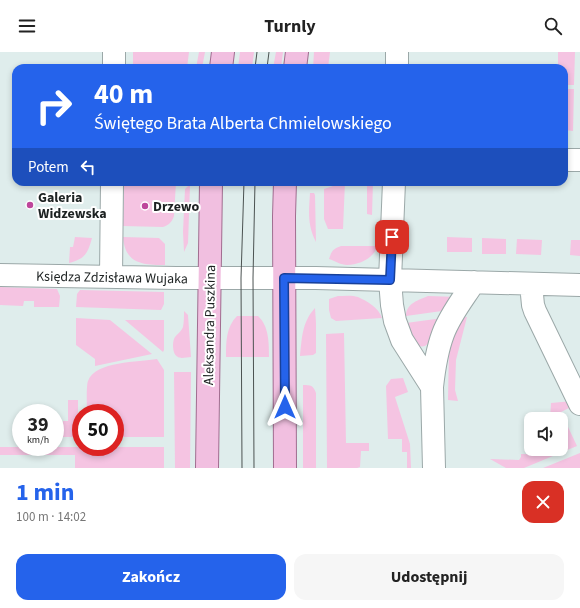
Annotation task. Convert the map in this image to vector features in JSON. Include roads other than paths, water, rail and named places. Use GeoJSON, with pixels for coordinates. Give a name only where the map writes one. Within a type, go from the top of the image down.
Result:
{"type":"FeatureCollection","features":[{"type":"Feature","properties":{"kind":"main road"},"geometry":{"type":"LineString","coordinates":[[222,64],[223,52]]}},
{"type":"Feature","properties":{"kind":"main road"},"geometry":{"type":"LineString","coordinates":[[296,64],[297,52]]}},
{"type":"Feature","properties":{"kind":"main road","name":"Aleksandra Puszkina"},"geometry":{"type":"LineString","coordinates":[[207,468],[211,186]]}},
{"type":"Feature","properties":{"kind":"main road"},"geometry":{"type":"LineString","coordinates":[[285,186],[285,468]]}},
{"type":"Feature","properties":{"kind":"street"},"geometry":{"type":"LineString","coordinates":[[114,52],[114,64]]}},
{"type":"Feature","properties":{"kind":"street"},"geometry":{"type":"LineString","coordinates":[[397,52],[397,64]]}},
{"type":"Feature","properties":{"kind":"street"},"geometry":{"type":"LineString","coordinates":[[568,160],[580,160]]}},
{"type":"Feature","properties":{"kind":"street"},"geometry":{"type":"LineString","coordinates":[[111,277],[112,186]]}},
{"type":"Feature","properties":{"kind":"street"},"geometry":{"type":"LineString","coordinates":[[394,186],[390,280],[395,321],[402,340],[432,387]]}},
{"type":"Feature","properties":{"kind":"street","name":"Księdza Zdzisława Wujaka"},"geometry":{"type":"LineString","coordinates":[[0,275],[284,278],[580,285]]}},
{"type":"Feature","properties":{"kind":"street"},"geometry":{"type":"LineString","coordinates":[[434,468],[432,387],[434,367],[443,334],[453,314],[474,282]]}},
{"type":"Feature","properties":{"kind":"street"},"geometry":{"type":"LineString","coordinates":[[531,284],[535,311],[580,404]]}},
{"type":"Feature","properties":{"kind":"tram line"},"geometry":{"type":"LineString","coordinates":[[256,64],[257,52]]}},
{"type":"Feature","properties":{"kind":"tram line"},"geometry":{"type":"LineString","coordinates":[[268,64],[269,52]]}},
{"type":"Feature","properties":{"kind":"tram line"},"geometry":{"type":"LineString","coordinates":[[242,468],[241,278],[244,186]]}},
{"type":"Feature","properties":{"kind":"tram line"},"geometry":{"type":"LineString","coordinates":[[254,468],[253,278],[255,186]]}},
{"type":"Feature","properties":{"kind":"place","name":"Galeria Widzewska"},"geometry":{"type":"Point","coordinates":[30,205]}},
{"type":"Feature","properties":{"kind":"place","name":"Drzewo"},"geometry":{"type":"Point","coordinates":[145,206]}}]}
